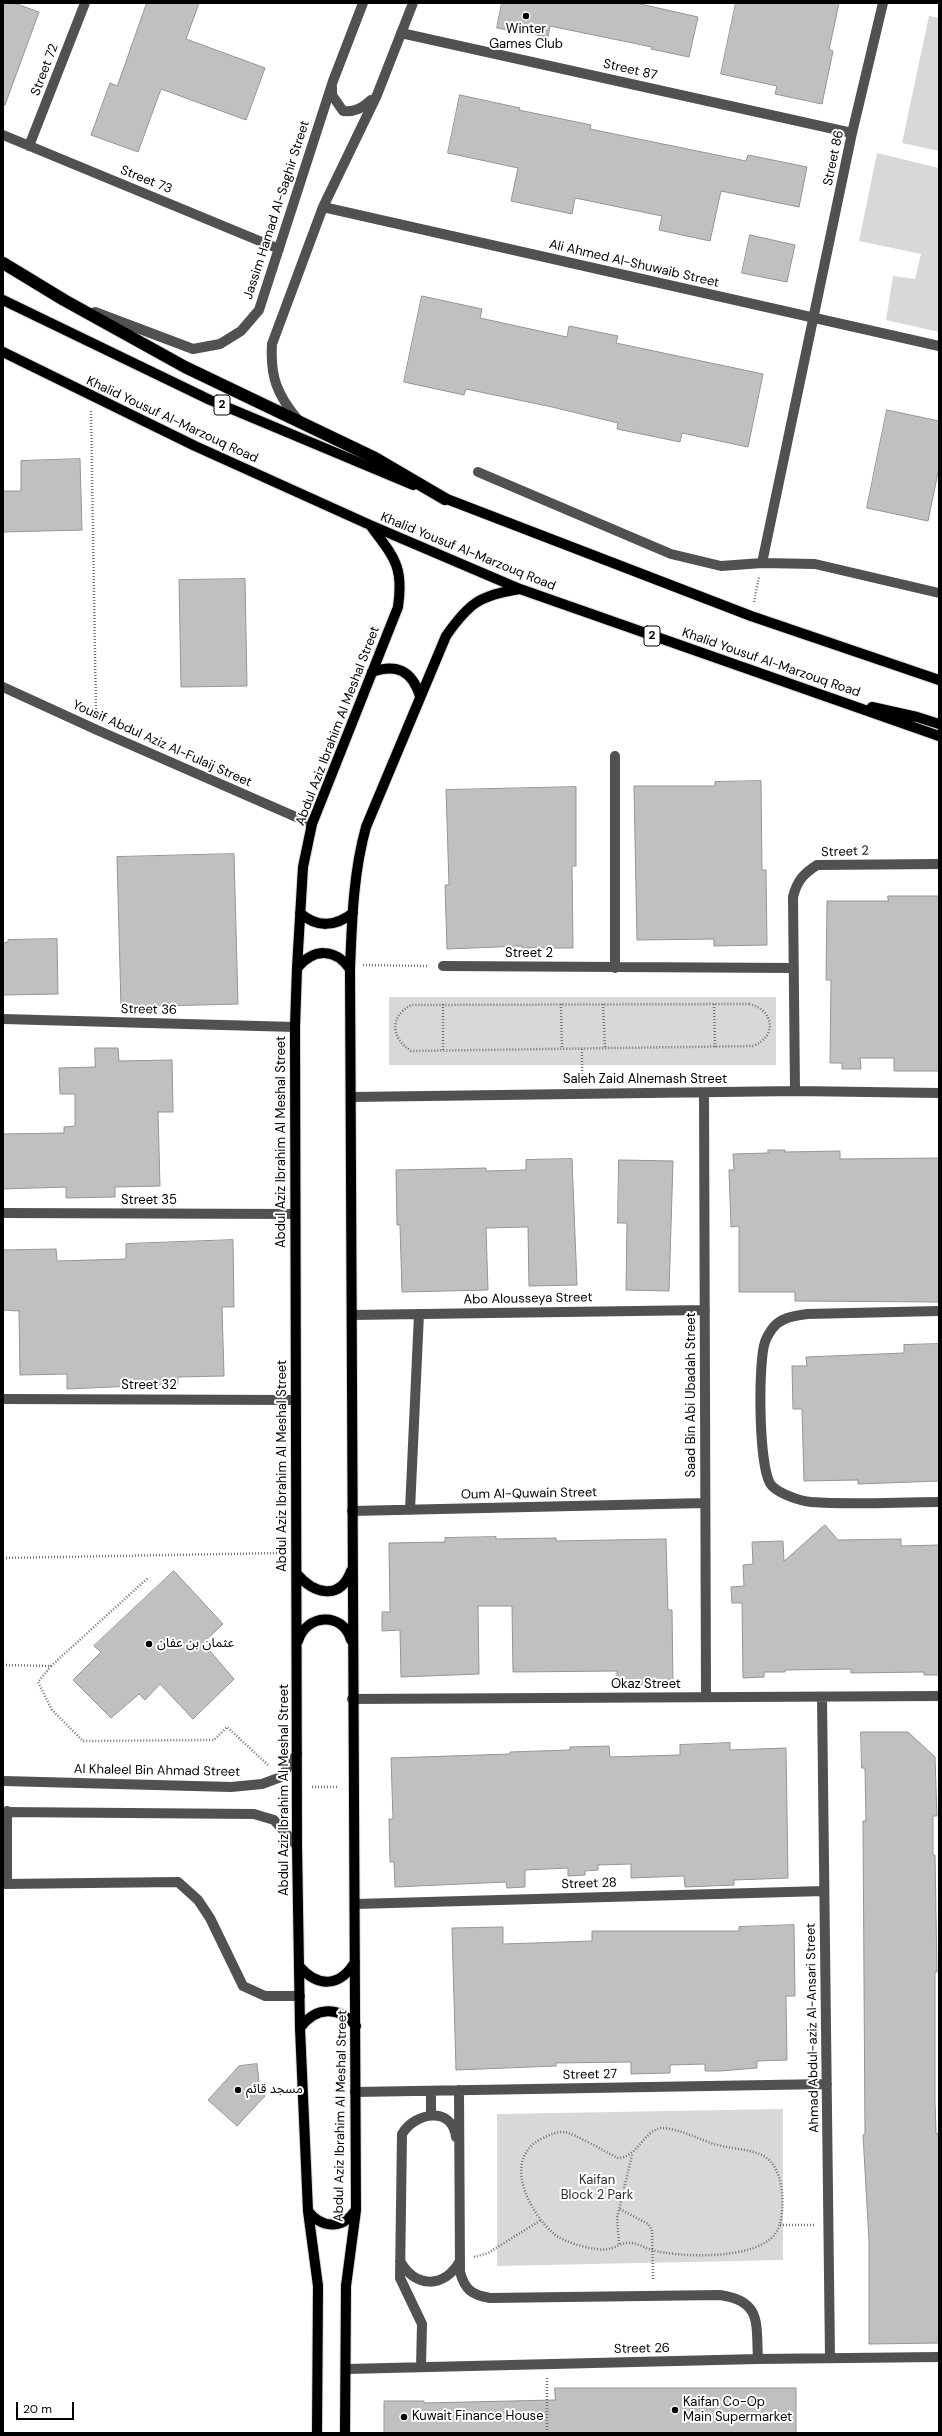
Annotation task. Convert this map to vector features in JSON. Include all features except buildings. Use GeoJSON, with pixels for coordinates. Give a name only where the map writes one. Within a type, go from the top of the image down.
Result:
{"type":"FeatureCollection","features":[{"type":"Feature","properties":{"kind":"highway"},"geometry":{"type":"LineString","coordinates":[[3,263],[64,300],[185,367],[376,458],[445,499]]}},
{"type":"Feature","properties":{"kind":"main road","name":"2"},"geometry":{"type":"LineString","coordinates":[[3,300],[210,400],[445,499],[751,616],[939,680]]}},
{"type":"Feature","properties":{"kind":"main road","name":"Khalid Yousuf Al-Marzouq Road"},"geometry":{"type":"LineString","coordinates":[[3,352],[91,397],[370,525],[520,589],[939,736]]}},
{"type":"Feature","properties":{"kind":"main road","name":"Abdul Aziz Ibrahim Al Meshal Street"},"geometry":{"type":"LineString","coordinates":[[317,2433],[318,2286],[308,2211],[300,2028],[297,1846],[295,1027],[303,867],[312,824],[398,607],[401,587],[400,572],[394,557],[370,525]]}},
{"type":"Feature","properties":{"kind":"main road","name":"Abdul Aziz Ibrahim Al Meshal Street"},"geometry":{"type":"LineString","coordinates":[[346,2433],[346,2286],[356,2210],[356,2026],[352,1699],[351,967],[357,858],[366,827],[446,636],[459,617],[474,603],[493,593],[520,589]]}},
{"type":"Feature","properties":{"kind":"main road"},"geometry":{"type":"LineString","coordinates":[[372,672],[384,668],[396,669],[412,679],[420,696]]}},
{"type":"Feature","properties":{"kind":"main road"},"geometry":{"type":"LineString","coordinates":[[827,697],[917,717],[939,724]]}},
{"type":"Feature","properties":{"kind":"main road"},"geometry":{"type":"LineString","coordinates":[[300,913],[308,919],[326,924],[336,923],[353,913]]}},
{"type":"Feature","properties":{"kind":"main road"},"geometry":{"type":"LineString","coordinates":[[297,968],[304,960],[313,954],[324,952],[335,954],[351,967]]}},
{"type":"Feature","properties":{"kind":"main road"},"geometry":{"type":"LineString","coordinates":[[297,1574],[306,1584],[316,1591],[328,1592],[340,1588],[348,1580],[352,1568]]}},
{"type":"Feature","properties":{"kind":"main road"},"geometry":{"type":"LineString","coordinates":[[297,1646],[301,1632],[311,1622],[325,1618],[338,1622],[348,1632],[352,1646]]}},
{"type":"Feature","properties":{"kind":"main road"},"geometry":{"type":"LineString","coordinates":[[299,1966],[307,1975],[317,1981],[329,1982],[345,1975],[355,1961]]}},
{"type":"Feature","properties":{"kind":"main road"},"geometry":{"type":"LineString","coordinates":[[300,2028],[307,2019],[316,2013],[328,2010],[339,2012],[349,2018],[356,2026]]}},
{"type":"Feature","properties":{"kind":"main road"},"geometry":{"type":"LineString","coordinates":[[308,2211],[314,2219],[322,2224],[332,2226],[342,2223],[350,2218],[356,2210]]}},
{"type":"Feature","properties":{"kind":"street","name":"Street 72"},"geometry":{"type":"LineString","coordinates":[[29,146],[85,3]]}},
{"type":"Feature","properties":{"kind":"street","name":"Jassim Hamad Al-Saghir Street"},"geometry":{"type":"LineString","coordinates":[[64,300],[164,340],[193,349],[220,344],[241,331],[259,310],[333,81],[363,3]]}},
{"type":"Feature","properties":{"kind":"street"},"geometry":{"type":"LineString","coordinates":[[302,424],[286,406],[276,386],[271,368],[272,344],[323,207],[377,95],[413,3]]}},
{"type":"Feature","properties":{"kind":"street","name":"Street 86"},"geometry":{"type":"LineString","coordinates":[[762,563],[852,133],[883,3]]}},
{"type":"Feature","properties":{"kind":"street","name":"Street 87"},"geometry":{"type":"LineString","coordinates":[[401,33],[852,133]]}},
{"type":"Feature","properties":{"kind":"street"},"geometry":{"type":"LineString","coordinates":[[333,81],[332,96],[343,110],[353,112],[363,108],[377,95]]}},
{"type":"Feature","properties":{"kind":"street","name":"Street 73"},"geometry":{"type":"LineString","coordinates":[[3,135],[279,248]]}},
{"type":"Feature","properties":{"kind":"street","name":"Ali Ahmed Al-Shuwaib Street"},"geometry":{"type":"LineString","coordinates":[[323,207],[939,346]]}},
{"type":"Feature","properties":{"kind":"street"},"geometry":{"type":"LineString","coordinates":[[478,472],[671,554],[721,566],[762,563],[815,564],[939,593]]}},
{"type":"Feature","properties":{"kind":"street","name":"Yousif Abdul Aziz Al-Fulaij Street"},"geometry":{"type":"LineString","coordinates":[[3,687],[97,730],[312,824]]}},
{"type":"Feature","properties":{"kind":"street"},"geometry":{"type":"LineString","coordinates":[[615,756],[615,968]]}},
{"type":"Feature","properties":{"kind":"street","name":"Street 2"},"geometry":{"type":"LineString","coordinates":[[795,1091],[792,897],[797,884],[804,873],[817,865],[939,864]]}},
{"type":"Feature","properties":{"kind":"street","name":"Street 2"},"geometry":{"type":"LineString","coordinates":[[443,966],[794,968]]}},
{"type":"Feature","properties":{"kind":"street","name":"Street 36"},"geometry":{"type":"LineString","coordinates":[[3,1019],[295,1027]]}},
{"type":"Feature","properties":{"kind":"street","name":"Saleh Zaid Alnemash Street"},"geometry":{"type":"LineString","coordinates":[[352,1097],[795,1091],[939,1092]]}},
{"type":"Feature","properties":{"kind":"street","name":"Saad Bin Abi Ubadah Street"},"geometry":{"type":"LineString","coordinates":[[704,1093],[706,1697]]}},
{"type":"Feature","properties":{"kind":"street","name":"Street 35"},"geometry":{"type":"LineString","coordinates":[[3,1214],[295,1214]]}},
{"type":"Feature","properties":{"kind":"street","name":"Abo Alousseya Street"},"geometry":{"type":"LineString","coordinates":[[352,1314],[705,1310]]}},
{"type":"Feature","properties":{"kind":"street"},"geometry":{"type":"LineString","coordinates":[[939,1312],[807,1314],[786,1317],[773,1328],[765,1342],[761,1362],[762,1452],[764,1468],[771,1486],[788,1495],[810,1502],[939,1502]]}},
{"type":"Feature","properties":{"kind":"street"},"geometry":{"type":"LineString","coordinates":[[410,1510],[419,1314]]}},
{"type":"Feature","properties":{"kind":"street","name":"Street 32"},"geometry":{"type":"LineString","coordinates":[[3,1399],[296,1400]]}},
{"type":"Feature","properties":{"kind":"street","name":"Oum Al-Quwain Street"},"geometry":{"type":"LineString","coordinates":[[352,1511],[705,1503]]}},
{"type":"Feature","properties":{"kind":"street","name":"Okaz Street"},"geometry":{"type":"LineString","coordinates":[[352,1699],[939,1696]]}},
{"type":"Feature","properties":{"kind":"street","name":"Ahmad Abdul-aziz Al-Ansari Street"},"geometry":{"type":"LineString","coordinates":[[822,1697],[830,2358]]}},
{"type":"Feature","properties":{"kind":"street"},"geometry":{"type":"LineString","coordinates":[[281,1777],[297,1754]]}},
{"type":"Feature","properties":{"kind":"street","name":"Al Khaleel Bin Ahmad Street"},"geometry":{"type":"LineString","coordinates":[[3,1781],[231,1787],[262,1784],[281,1777]]}},
{"type":"Feature","properties":{"kind":"street"},"geometry":{"type":"LineString","coordinates":[[297,1846],[274,1820],[254,1814],[5,1812],[5,1884],[178,1882],[198,1900],[210,1918],[242,1986],[265,1996],[300,1996]]}},
{"type":"Feature","properties":{"kind":"street","name":"Street 28"},"geometry":{"type":"LineString","coordinates":[[355,1904],[824,1891]]}},
{"type":"Feature","properties":{"kind":"street","name":"Street 27"},"geometry":{"type":"LineString","coordinates":[[355,2092],[827,2084]]}},
{"type":"Feature","properties":{"kind":"street"},"geometry":{"type":"LineString","coordinates":[[459,2090],[458,2147],[460,2261],[463,2282],[470,2292],[476,2296],[490,2298],[720,2295],[735,2297],[747,2303],[754,2310],[758,2359]]}},
{"type":"Feature","properties":{"kind":"street"},"geometry":{"type":"LineString","coordinates":[[431,2091],[431,2115]]}},
{"type":"Feature","properties":{"kind":"street"},"geometry":{"type":"LineString","coordinates":[[421,2368],[422,2324],[403,2288],[400,2278],[402,2134],[408,2124],[420,2116],[431,2115],[442,2118],[451,2125],[456,2133],[458,2147]]}},
{"type":"Feature","properties":{"kind":"street"},"geometry":{"type":"LineString","coordinates":[[400,2261],[406,2271],[414,2278],[428,2282],[443,2279],[455,2270],[460,2261]]}},
{"type":"Feature","properties":{"kind":"street","name":"Street 26"},"geometry":{"type":"LineString","coordinates":[[347,2369],[758,2359],[939,2357]]}},
{"type":"Feature","properties":{"kind":"path"},"geometry":{"type":"LineString","coordinates":[[91,397],[97,730]]}},
{"type":"Feature","properties":{"kind":"path"},"geometry":{"type":"LineString","coordinates":[[751,616],[762,563]]}},
{"type":"Feature","properties":{"kind":"path"},"geometry":{"type":"LineString","coordinates":[[351,967],[443,966]]}},
{"type":"Feature","properties":{"kind":"path"},"geometry":{"type":"LineString","coordinates":[[443,1004],[443,1051]]}},
{"type":"Feature","properties":{"kind":"path"},"geometry":{"type":"LineString","coordinates":[[561,1004],[562,1049]]}},
{"type":"Feature","properties":{"kind":"path"},"geometry":{"type":"LineString","coordinates":[[603,1004],[605,1049]]}},
{"type":"Feature","properties":{"kind":"path"},"geometry":{"type":"LineString","coordinates":[[714,1004],[715,1047]]}},
{"type":"Feature","properties":{"kind":"path"},"geometry":{"type":"LineString","coordinates":[[714,1004],[749,1004],[759,1007],[767,1014],[770,1028],[766,1038],[753,1046],[411,1051],[402,1045],[396,1035],[396,1020],[404,1008],[411,1005],[714,1004]]}},
{"type":"Feature","properties":{"kind":"path"},"geometry":{"type":"LineString","coordinates":[[582,1049],[582,1093]]}},
{"type":"Feature","properties":{"kind":"path"},"geometry":{"type":"LineString","coordinates":[[3,1558],[297,1553]]}},
{"type":"Feature","properties":{"kind":"path"},"geometry":{"type":"LineString","coordinates":[[148,1578],[51,1666],[38,1682],[52,1710],[83,1741],[214,1740],[227,1727],[281,1777]]}},
{"type":"Feature","properties":{"kind":"path"},"geometry":{"type":"LineString","coordinates":[[3,1665],[51,1666]]}},
{"type":"Feature","properties":{"kind":"path"},"geometry":{"type":"LineString","coordinates":[[297,1787],[353,1787]]}},
{"type":"Feature","properties":{"kind":"path"},"geometry":{"type":"LineString","coordinates":[[619,2244],[617,2218],[620,2209],[625,2175],[632,2154],[652,2130],[671,2128],[714,2144],[748,2149],[764,2155],[775,2165],[780,2177],[782,2198],[780,2225],[774,2235],[766,2242],[732,2253],[711,2256],[686,2256],[652,2250],[630,2242],[619,2244],[608,2250],[597,2250],[574,2243],[556,2235],[541,2220],[532,2208],[521,2182],[523,2164],[528,2150],[535,2142],[554,2132],[567,2132],[618,2158],[632,2154]]}},
{"type":"Feature","properties":{"kind":"path"},"geometry":{"type":"LineString","coordinates":[[620,2209],[648,2224],[652,2230],[653,2296]]}},
{"type":"Feature","properties":{"kind":"path"},"geometry":{"type":"LineString","coordinates":[[460,2261],[488,2254],[541,2220]]}},
{"type":"Feature","properties":{"kind":"path"},"geometry":{"type":"LineString","coordinates":[[780,2225],[828,2224]]}},
{"type":"Feature","properties":{"kind":"path"},"geometry":{"type":"LineString","coordinates":[[547,2364],[547,2433]]}},
{"type":"Feature","properties":{"kind":"green space"},"geometry":{"type":"Polygon","coordinates":[[[929,16],[939,18],[939,151],[902,143],[929,16]]]}},
{"type":"Feature","properties":{"kind":"green space"},"geometry":{"type":"Polygon","coordinates":[[[877,153],[939,168],[939,332],[886,320],[893,276],[915,279],[921,254],[859,241],[877,153]]]}},
{"type":"Feature","properties":{"kind":"green space"},"geometry":{"type":"Polygon","coordinates":[[[389,997],[776,997],[776,1065],[389,1065],[389,997]]]}},
{"type":"Feature","properties":{"kind":"green space","name":"Kaifan Block 2 Park"},"geometry":{"type":"Polygon","coordinates":[[[783,2109],[783,2260],[497,2266],[497,2114],[783,2109]]]}},
{"type":"Feature","properties":{"kind":"place","name":"Winter Games Club"},"geometry":{"type":"Point","coordinates":[526,16]}},
{"type":"Feature","properties":{"kind":"place","name":"عثمان بن عفان"},"geometry":{"type":"Point","coordinates":[149,1644]}},
{"type":"Feature","properties":{"kind":"place","name":"مسجد قائم"},"geometry":{"type":"Point","coordinates":[238,2090]}},
{"type":"Feature","properties":{"kind":"place","name":"Kaifan Co-Op Main Supermarket"},"geometry":{"type":"Point","coordinates":[675,2410]}},
{"type":"Feature","properties":{"kind":"place","name":"Kuwait Finance House"},"geometry":{"type":"Point","coordinates":[404,2417]}}]}
